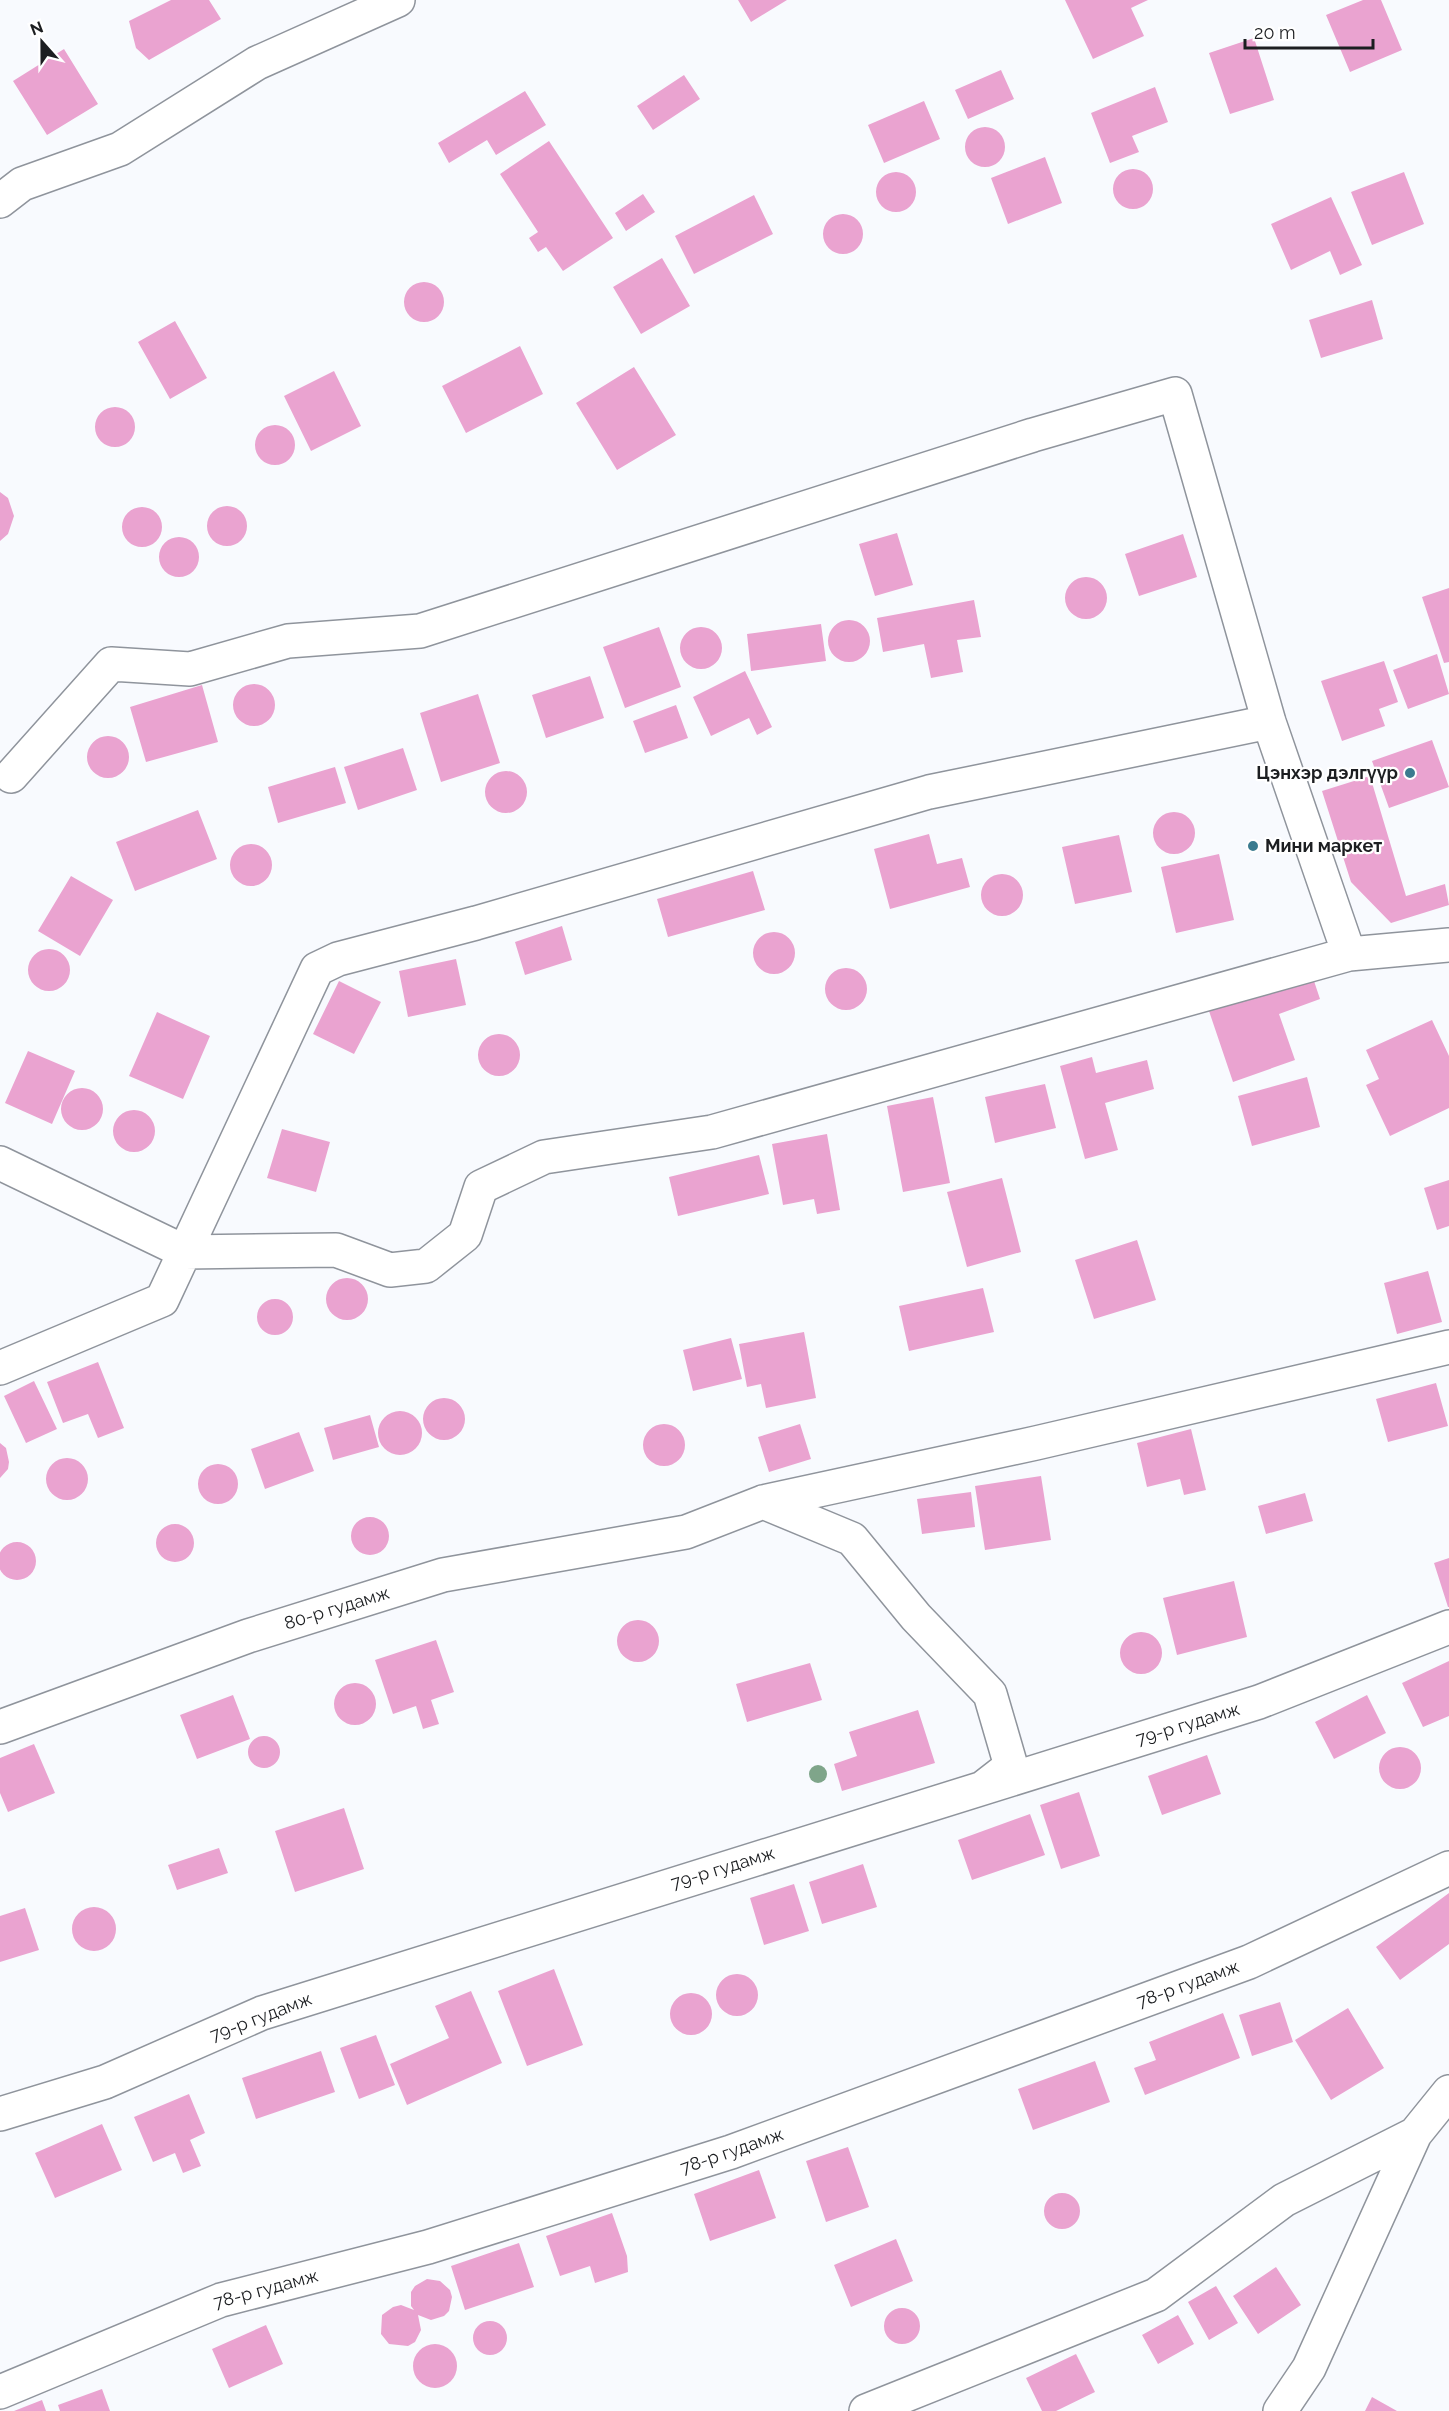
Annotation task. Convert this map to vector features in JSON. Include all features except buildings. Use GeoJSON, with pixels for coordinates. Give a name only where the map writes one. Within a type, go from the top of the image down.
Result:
{"type":"FeatureCollection","features":[{"type":"Feature","properties":{"kind":"street"},"geometry":{"type":"LineString","coordinates":[[0,201],[22,184],[120,149],[257,63],[398,0]]}},
{"type":"Feature","properties":{"kind":"street"},"geometry":{"type":"LineString","coordinates":[[11,776],[111,664],[190,669],[288,641],[420,631],[1033,435],[1175,394],[1269,722],[1349,954]]}},
{"type":"Feature","properties":{"kind":"street"},"geometry":{"type":"LineString","coordinates":[[0,1368],[162,1300],[317,969],[338,959],[476,923],[929,792],[1269,722]]}},
{"type":"Feature","properties":{"kind":"street"},"geometry":{"type":"LineString","coordinates":[[0,1163],[185,1252],[336,1250],[390,1270],[426,1266],[465,1235],[481,1187],[544,1157],[712,1132],[1349,954],[1449,945]]}},
{"type":"Feature","properties":{"kind":"street","name":"80-р гудамж"},"geometry":{"type":"LineString","coordinates":[[0,1727],[248,1636],[443,1575],[686,1532],[764,1502],[1047,1440],[1449,1347]]}},
{"type":"Feature","properties":{"kind":"street"},"geometry":{"type":"LineString","coordinates":[[764,1502],[852,1539],[916,1617],[990,1694],[1011,1766],[984,1788]]}},
{"type":"Feature","properties":{"kind":"street","name":"79-р гудамж"},"geometry":{"type":"LineString","coordinates":[[0,2114],[105,2082],[262,2013],[1259,1702],[1449,1627]]}},
{"type":"Feature","properties":{"kind":"street","name":"78-р гудамж"},"geometry":{"type":"LineString","coordinates":[[0,2392],[221,2300],[428,2247],[743,2148],[1249,1962],[1449,1868]]}},
{"type":"Feature","properties":{"kind":"street"},"geometry":{"type":"LineString","coordinates":[[1280,2411],[1309,2367],[1415,2134],[1449,2092]]}},
{"type":"Feature","properties":{"kind":"street"},"geometry":{"type":"LineString","coordinates":[[866,2411],[1156,2295],[1284,2200],[1415,2134]]}},
{"type":"Feature","properties":{"kind":"place","name":"Цэнхэр дэлгүүр"},"geometry":{"type":"Point","coordinates":[1410,773]}},
{"type":"Feature","properties":{"kind":"place","name":"Мини маркет"},"geometry":{"type":"Point","coordinates":[1253,846]}}]}
